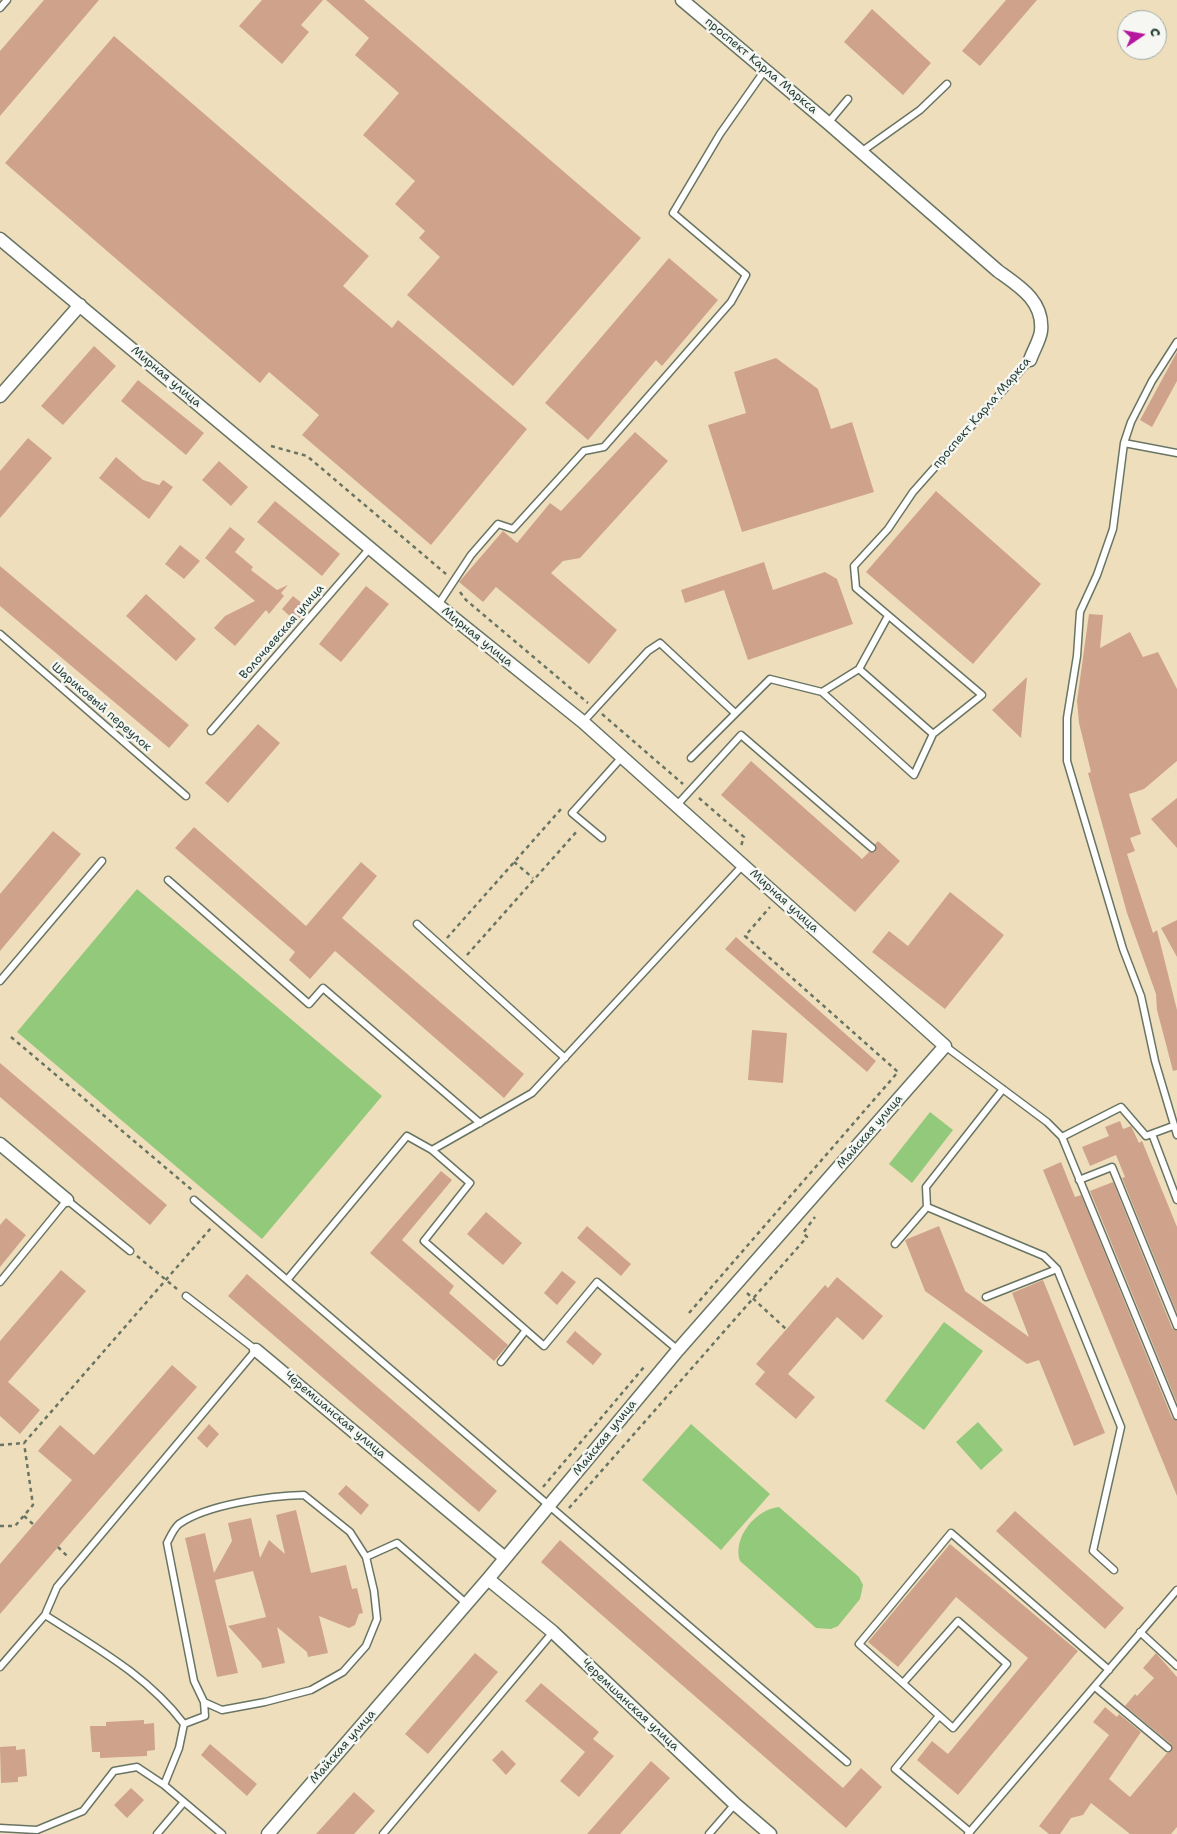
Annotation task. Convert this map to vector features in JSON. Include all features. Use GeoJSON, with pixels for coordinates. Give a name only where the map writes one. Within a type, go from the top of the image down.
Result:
{"type":"FeatureCollection","features":[{"type":"Feature","properties":{"kind":"street","name":"проспект Карла Маркса"},"geometry":{"type":"LineString","coordinates":[[682,0],[828,123],[998,271],[1024,290],[1038,306],[1041,331],[1030,360]]}},
{"type":"Feature","properties":{"kind":"street","name":"Мирная улица"},"geometry":{"type":"LineString","coordinates":[[0,238],[438,605],[583,722],[945,1046]]}},
{"type":"Feature","properties":{"kind":"street"},"geometry":{"type":"LineString","coordinates":[[0,396],[80,306]]}},
{"type":"Feature","properties":{"kind":"street","name":"Майская улица"},"geometry":{"type":"LineString","coordinates":[[268,1834],[467,1604],[678,1350],[945,1046]]}},
{"type":"Feature","properties":{"kind":"street"},"geometry":{"type":"LineString","coordinates":[[0,1144],[67,1200]]}},
{"type":"Feature","properties":{"kind":"street","name":"Черемшанская улица"},"geometry":{"type":"LineString","coordinates":[[256,1350],[505,1558]]}},
{"type":"Feature","properties":{"kind":"street","name":"Черемшанская улица"},"geometry":{"type":"LineString","coordinates":[[488,1579],[553,1632],[735,1804],[770,1834]]}},
{"type":"Feature","properties":{"kind":"lane"},"geometry":{"type":"LineString","coordinates":[[0,8],[6,0]]}},
{"type":"Feature","properties":{"kind":"lane"},"geometry":{"type":"LineString","coordinates":[[438,605],[471,555],[498,524],[513,529],[584,451],[604,447],[731,302],[746,275],[672,213],[720,134],[765,70]]}},
{"type":"Feature","properties":{"kind":"lane"},"geometry":{"type":"LineString","coordinates":[[861,152],[920,110],[947,84]]}},
{"type":"Feature","properties":{"kind":"lane"},"geometry":{"type":"LineString","coordinates":[[828,123],[848,99]]}},
{"type":"Feature","properties":{"kind":"lane"},"geometry":{"type":"LineString","coordinates":[[1177,342],[1152,381],[1131,422],[1124,443],[1113,529],[1097,575],[1080,612],[1077,656],[1067,718],[1067,761],[1120,941],[1141,996],[1155,1061],[1177,1135]]}},
{"type":"Feature","properties":{"kind":"lane","name":"проспект Карла Маркса"},"geometry":{"type":"LineString","coordinates":[[933,734],[982,695],[856,588],[854,566],[888,529],[912,492],[1030,360]]}},
{"type":"Feature","properties":{"kind":"lane"},"geometry":{"type":"LineString","coordinates":[[1124,443],[1177,453]]}},
{"type":"Feature","properties":{"kind":"lane","name":"Волочаевская улица"},"geometry":{"type":"LineString","coordinates":[[211,730],[370,548]]}},
{"type":"Feature","properties":{"kind":"lane"},"geometry":{"type":"LineString","coordinates":[[822,692],[859,669],[888,616]]}},
{"type":"Feature","properties":{"kind":"lane","name":"Шариковый переулок"},"geometry":{"type":"LineString","coordinates":[[0,634],[186,796]]}},
{"type":"Feature","properties":{"kind":"lane"},"geometry":{"type":"LineString","coordinates":[[583,722],[648,651],[660,643],[735,714]]}},
{"type":"Feature","properties":{"kind":"lane"},"geometry":{"type":"LineString","coordinates":[[691,758],[770,679],[822,692],[914,776],[933,734],[859,669]]}},
{"type":"Feature","properties":{"kind":"lane"},"geometry":{"type":"LineString","coordinates":[[677,805],[741,735],[872,848]]}},
{"type":"Feature","properties":{"kind":"lane"},"geometry":{"type":"LineString","coordinates":[[602,838],[572,813],[622,757]]}},
{"type":"Feature","properties":{"kind":"lane"},"geometry":{"type":"LineString","coordinates":[[0,981],[102,862]]}},
{"type":"Feature","properties":{"kind":"lane"},"geometry":{"type":"LineString","coordinates":[[432,1150],[532,1093],[743,865]]}},
{"type":"Feature","properties":{"kind":"lane"},"geometry":{"type":"LineString","coordinates":[[168,880],[309,1004],[323,988],[480,1123]]}},
{"type":"Feature","properties":{"kind":"lane"},"geometry":{"type":"LineString","coordinates":[[417,924],[565,1058]]}},
{"type":"Feature","properties":{"kind":"lane"},"geometry":{"type":"LineString","coordinates":[[945,1046],[1047,1122],[1062,1137],[1177,1417]]}},
{"type":"Feature","properties":{"kind":"lane"},"geometry":{"type":"LineString","coordinates":[[896,1244],[927,1207],[926,1187],[1003,1089]]}},
{"type":"Feature","properties":{"kind":"lane"},"geometry":{"type":"LineString","coordinates":[[1062,1137],[1120,1107],[1146,1136],[1173,1126]]}},
{"type":"Feature","properties":{"kind":"lane"},"geometry":{"type":"LineString","coordinates":[[1152,1134],[1177,1200]]}},
{"type":"Feature","properties":{"kind":"lane"},"geometry":{"type":"LineString","coordinates":[[287,1280],[407,1136],[432,1150],[470,1184],[424,1241],[544,1346],[597,1282],[678,1350]]}},
{"type":"Feature","properties":{"kind":"lane"},"geometry":{"type":"LineString","coordinates":[[1079,1180],[1112,1167],[1177,1326]]}},
{"type":"Feature","properties":{"kind":"lane"},"geometry":{"type":"LineString","coordinates":[[195,1197],[218,1220],[287,1280],[847,1762]]}},
{"type":"Feature","properties":{"kind":"lane"},"geometry":{"type":"LineString","coordinates":[[0,1282],[67,1200],[130,1251]]}},
{"type":"Feature","properties":{"kind":"lane"},"geometry":{"type":"LineString","coordinates":[[927,1207],[1044,1256],[1057,1269],[1121,1427],[1093,1551],[1114,1570]]}},
{"type":"Feature","properties":{"kind":"lane"},"geometry":{"type":"LineString","coordinates":[[986,1298],[1057,1269]]}},
{"type":"Feature","properties":{"kind":"lane"},"geometry":{"type":"LineString","coordinates":[[0,1667],[45,1614],[57,1588],[256,1350],[186,1296]]}},
{"type":"Feature","properties":{"kind":"lane"},"geometry":{"type":"LineString","coordinates":[[501,1362],[526,1330]]}},
{"type":"Feature","properties":{"kind":"lane"},"geometry":{"type":"LineString","coordinates":[[184,1724],[205,1716],[204,1702],[194,1681],[171,1574],[167,1543],[178,1525],[200,1514],[274,1496],[304,1495],[350,1532],[366,1557],[374,1591],[376,1619],[366,1646],[343,1672],[311,1690],[265,1702],[222,1710],[204,1702]]}},
{"type":"Feature","properties":{"kind":"lane"},"geometry":{"type":"LineString","coordinates":[[902,1683],[958,1621],[1007,1664],[953,1728],[902,1683],[859,1644],[951,1533],[1109,1670]]}},
{"type":"Feature","properties":{"kind":"lane"},"geometry":{"type":"LineString","coordinates":[[366,1557],[397,1543],[467,1604]]}},
{"type":"Feature","properties":{"kind":"lane"},"geometry":{"type":"LineString","coordinates":[[939,1716],[895,1769],[969,1833],[1177,1590]]}},
{"type":"Feature","properties":{"kind":"lane"},"geometry":{"type":"LineString","coordinates":[[45,1614],[119,1662],[167,1701],[184,1724],[179,1748],[164,1785]]}},
{"type":"Feature","properties":{"kind":"lane"},"geometry":{"type":"LineString","coordinates":[[383,1834],[553,1632]]}},
{"type":"Feature","properties":{"kind":"lane"},"geometry":{"type":"LineString","coordinates":[[1140,1632],[1177,1666]]}},
{"type":"Feature","properties":{"kind":"lane"},"geometry":{"type":"LineString","coordinates":[[1095,1687],[1168,1748]]}},
{"type":"Feature","properties":{"kind":"lane"},"geometry":{"type":"LineString","coordinates":[[0,1828],[37,1830],[83,1811],[114,1771],[137,1767],[164,1785],[222,1834]]}},
{"type":"Feature","properties":{"kind":"lane"},"geometry":{"type":"LineString","coordinates":[[157,1834],[184,1802]]}},
{"type":"Feature","properties":{"kind":"lane"},"geometry":{"type":"LineString","coordinates":[[709,1834],[735,1804]]}},
{"type":"Feature","properties":{"kind":"path"},"geometry":{"type":"LineString","coordinates":[[441,945],[563,806],[572,813]]}},
{"type":"Feature","properties":{"kind":"path"},"geometry":{"type":"LineString","coordinates":[[460,962],[584,823]]}},
{"type":"Feature","properties":{"kind":"path"},"geometry":{"type":"LineString","coordinates":[[514,862],[533,878]]}},
{"type":"Feature","properties":{"kind":"path"},"geometry":{"type":"LineString","coordinates":[[684,1320],[898,1072],[745,936],[778,896]]}},
{"type":"Feature","properties":{"kind":"path"},"geometry":{"type":"LineString","coordinates":[[11,1037],[195,1197]]}},
{"type":"Feature","properties":{"kind":"path"},"geometry":{"type":"LineString","coordinates":[[561,1514],[807,1237],[803,1233],[816,1216]]}},
{"type":"Feature","properties":{"kind":"path"},"geometry":{"type":"LineString","coordinates":[[0,1444],[24,1443],[218,1220]]}},
{"type":"Feature","properties":{"kind":"path"},"geometry":{"type":"LineString","coordinates":[[130,1251],[186,1296]]}},
{"type":"Feature","properties":{"kind":"path"},"geometry":{"type":"LineString","coordinates":[[725,1272],[786,1329]]}},
{"type":"Feature","properties":{"kind":"path"},"geometry":{"type":"LineString","coordinates":[[542,1488],[650,1360]]}},
{"type":"Feature","properties":{"kind":"path"},"geometry":{"type":"LineString","coordinates":[[0,1526],[15,1526],[33,1505],[24,1443]]}},
{"type":"Feature","properties":{"kind":"path"},"geometry":{"type":"LineString","coordinates":[[24,1516],[34,1524]]}},
{"type":"Feature","properties":{"kind":"green space"},"geometry":{"type":"Polygon","coordinates":[[[137,889],[382,1096],[262,1239],[17,1032],[137,889]]]}},
{"type":"Feature","properties":{"kind":"green space"},"geometry":{"type":"Polygon","coordinates":[[[930,1112],[953,1130],[912,1183],[889,1164],[930,1112]]]}},
{"type":"Feature","properties":{"kind":"green space"},"geometry":{"type":"Polygon","coordinates":[[[944,1322],[983,1351],[924,1430],[885,1401],[944,1322]]]}},
{"type":"Feature","properties":{"kind":"green space"},"geometry":{"type":"Polygon","coordinates":[[[978,1422],[1003,1450],[981,1470],[956,1442],[978,1422]]]}},
{"type":"Feature","properties":{"kind":"green space"},"geometry":{"type":"Polygon","coordinates":[[[691,1424],[770,1494],[721,1550],[642,1480],[691,1424]]]}},
{"type":"Feature","properties":{"kind":"green space"},"geometry":{"type":"Polygon","coordinates":[[[779,1507],[859,1577],[863,1585],[860,1599],[838,1626],[831,1629],[816,1628],[740,1561],[739,1543],[748,1526],[762,1513],[779,1507]]]}},
{"type":"Feature","properties":{"kind":"building"},"geometry":{"type":"Polygon","coordinates":[[[44,0],[99,0],[0,116],[0,51],[44,0]]]}},
{"type":"Feature","properties":{"kind":"building"},"geometry":{"type":"Polygon","coordinates":[[[262,0],[323,0],[301,25],[309,32],[282,64],[239,26],[262,0]]]}},
{"type":"Feature","properties":{"kind":"building"},"geometry":{"type":"Polygon","coordinates":[[[326,0],[364,0],[641,238],[513,386],[407,295],[440,257],[419,238],[425,231],[395,204],[415,181],[363,135],[399,93],[355,55],[369,38],[326,0]]]}},
{"type":"Feature","properties":{"kind":"building"},"geometry":{"type":"Polygon","coordinates":[[[1006,0],[1037,0],[980,66],[962,51],[1006,0]]]}},
{"type":"Feature","properties":{"kind":"building"},"geometry":{"type":"Polygon","coordinates":[[[872,9],[931,63],[903,95],[844,42],[872,9]]]}},
{"type":"Feature","properties":{"kind":"building"},"geometry":{"type":"Polygon","coordinates":[[[114,36],[369,256],[343,286],[392,328],[398,320],[527,429],[431,545],[302,435],[319,415],[269,372],[260,383],[5,163],[114,36]]]}},
{"type":"Feature","properties":{"kind":"building"},"geometry":{"type":"Polygon","coordinates":[[[669,258],[718,300],[662,366],[656,360],[588,440],[545,403],[669,258]]]}},
{"type":"Feature","properties":{"kind":"building"},"geometry":{"type":"Polygon","coordinates":[[[94,346],[116,366],[63,425],[41,406],[94,346]]]}},
{"type":"Feature","properties":{"kind":"building"},"geometry":{"type":"Polygon","coordinates":[[[1177,352],[1177,381],[1152,427],[1140,420],[1177,352]]]}},
{"type":"Feature","properties":{"kind":"building"},"geometry":{"type":"Polygon","coordinates":[[[776,358],[818,389],[831,429],[852,422],[874,492],[742,532],[708,425],[746,413],[734,372],[776,358]]]}},
{"type":"Feature","properties":{"kind":"building"},"geometry":{"type":"Polygon","coordinates":[[[138,380],[204,433],[186,455],[121,401],[138,380]]]}},
{"type":"Feature","properties":{"kind":"building"},"geometry":{"type":"Polygon","coordinates":[[[635,432],[668,461],[580,558],[563,561],[551,573],[617,630],[589,664],[496,587],[483,602],[459,582],[503,531],[517,543],[550,503],[561,511],[635,432]]]}},
{"type":"Feature","properties":{"kind":"building"},"geometry":{"type":"Polygon","coordinates":[[[28,438],[52,458],[0,518],[0,471],[28,438]]]}},
{"type":"Feature","properties":{"kind":"building"},"geometry":{"type":"Polygon","coordinates":[[[116,457],[143,480],[159,485],[163,480],[173,487],[149,519],[99,478],[116,457]]]}},
{"type":"Feature","properties":{"kind":"building"},"geometry":{"type":"Polygon","coordinates":[[[219,461],[248,487],[231,506],[202,480],[219,461]]]}},
{"type":"Feature","properties":{"kind":"building"},"geometry":{"type":"Polygon","coordinates":[[[936,491],[1041,584],[973,664],[866,572],[936,491]]]}},
{"type":"Feature","properties":{"kind":"building"},"geometry":{"type":"Polygon","coordinates":[[[275,501],[340,554],[322,576],[257,522],[275,501]]]}},
{"type":"Feature","properties":{"kind":"building"},"geometry":{"type":"Polygon","coordinates":[[[230,527],[245,539],[235,552],[253,567],[251,570],[277,590],[288,585],[281,593],[284,596],[269,614],[266,610],[235,646],[214,628],[225,616],[255,601],[205,558],[230,527]]]}},
{"type":"Feature","properties":{"kind":"building"},"geometry":{"type":"Polygon","coordinates":[[[180,545],[200,561],[184,579],[165,564],[180,545]]]}},
{"type":"Feature","properties":{"kind":"building"},"geometry":{"type":"Polygon","coordinates":[[[764,562],[773,590],[825,572],[837,579],[853,624],[748,660],[724,590],[685,603],[681,590],[764,562]]]}},
{"type":"Feature","properties":{"kind":"building"},"geometry":{"type":"Polygon","coordinates":[[[0,566],[189,725],[169,748],[0,606],[0,566]]]}},
{"type":"Feature","properties":{"kind":"building"},"geometry":{"type":"Polygon","coordinates":[[[366,586],[389,604],[341,662],[319,644],[366,586]]]}},
{"type":"Feature","properties":{"kind":"building"},"geometry":{"type":"Polygon","coordinates":[[[146,594],[196,639],[176,661],[126,616],[146,594]]]}},
{"type":"Feature","properties":{"kind":"building"},"geometry":{"type":"Polygon","coordinates":[[[293,596],[308,608],[296,622],[282,609],[293,596]]]}},
{"type":"Feature","properties":{"kind":"building"},"geometry":{"type":"Polygon","coordinates":[[[1089,614],[1103,615],[1100,648],[1130,632],[1143,657],[1158,652],[1177,689],[1177,761],[1144,789],[1129,794],[1141,834],[1130,838],[1135,851],[1127,854],[1153,933],[1157,930],[1177,1010],[1177,1070],[1173,1071],[1157,1010],[1156,994],[1127,913],[1088,773],[1091,772],[1079,723],[1077,701],[1089,614]]]}},
{"type":"Feature","properties":{"kind":"building"},"geometry":{"type":"Polygon","coordinates":[[[1027,677],[1021,738],[992,710],[1027,677]]]}},
{"type":"Feature","properties":{"kind":"building"},"geometry":{"type":"Polygon","coordinates":[[[258,724],[280,743],[228,803],[205,783],[258,724]]]}},
{"type":"Feature","properties":{"kind":"building"},"geometry":{"type":"Polygon","coordinates":[[[751,761],[862,859],[869,852],[875,852],[875,844],[878,841],[900,861],[855,912],[721,795],[751,761]]]}},
{"type":"Feature","properties":{"kind":"building"},"geometry":{"type":"Polygon","coordinates":[[[1177,798],[1177,848],[1151,819],[1177,798]]]}},
{"type":"Feature","properties":{"kind":"building"},"geometry":{"type":"Polygon","coordinates":[[[194,827],[306,926],[361,862],[377,876],[342,918],[524,1074],[504,1098],[335,951],[310,979],[289,960],[295,952],[175,848],[194,827]]]}},
{"type":"Feature","properties":{"kind":"building"},"geometry":{"type":"Polygon","coordinates":[[[53,831],[81,854],[0,951],[0,894],[53,831]]]}},
{"type":"Feature","properties":{"kind":"building"},"geometry":{"type":"Polygon","coordinates":[[[950,892],[1004,935],[945,1009],[872,952],[889,931],[908,946],[950,892]]]}},
{"type":"Feature","properties":{"kind":"building"},"geometry":{"type":"Polygon","coordinates":[[[1177,920],[1177,957],[1161,928],[1177,920]]]}},
{"type":"Feature","properties":{"kind":"building"},"geometry":{"type":"Polygon","coordinates":[[[736,937],[876,1061],[867,1072],[725,949],[736,937]]]}},
{"type":"Feature","properties":{"kind":"building"},"geometry":{"type":"Polygon","coordinates":[[[752,1030],[787,1033],[783,1083],[748,1080],[752,1030]]]}},
{"type":"Feature","properties":{"kind":"building"},"geometry":{"type":"Polygon","coordinates":[[[0,1063],[167,1205],[150,1225],[0,1097],[0,1063]]]}},
{"type":"Feature","properties":{"kind":"building"},"geometry":{"type":"Polygon","coordinates":[[[1120,1121],[1123,1129],[1131,1126],[1139,1143],[1142,1141],[1177,1227],[1177,1313],[1122,1178],[1125,1177],[1116,1155],[1090,1166],[1082,1147],[1109,1136],[1105,1127],[1120,1121]]]}},
{"type":"Feature","properties":{"kind":"building"},"geometry":{"type":"Polygon","coordinates":[[[1061,1162],[1075,1197],[1081,1195],[1172,1418],[1177,1421],[1177,1496],[1043,1170],[1061,1162]]]}},
{"type":"Feature","properties":{"kind":"building"},"geometry":{"type":"Polygon","coordinates":[[[441,1171],[452,1180],[402,1240],[454,1286],[449,1293],[508,1345],[494,1361],[370,1253],[441,1171]]]}},
{"type":"Feature","properties":{"kind":"building"},"geometry":{"type":"Polygon","coordinates":[[[1113,1182],[1172,1328],[1177,1331],[1177,1403],[1090,1191],[1113,1182]]]}},
{"type":"Feature","properties":{"kind":"building"},"geometry":{"type":"Polygon","coordinates":[[[486,1212],[522,1243],[503,1265],[467,1234],[486,1212]]]}},
{"type":"Feature","properties":{"kind":"building"},"geometry":{"type":"Polygon","coordinates":[[[6,1218],[26,1235],[0,1267],[0,1225],[6,1218]]]}},
{"type":"Feature","properties":{"kind":"building"},"geometry":{"type":"Polygon","coordinates":[[[587,1226],[631,1264],[621,1276],[577,1238],[587,1226]]]}},
{"type":"Feature","properties":{"kind":"building"},"geometry":{"type":"Polygon","coordinates":[[[939,1226],[965,1291],[1029,1337],[1012,1293],[1043,1280],[1105,1433],[1074,1446],[1039,1360],[1027,1364],[925,1291],[905,1240],[939,1226]]]}},
{"type":"Feature","properties":{"kind":"building"},"geometry":{"type":"Polygon","coordinates":[[[61,1270],[86,1291],[8,1382],[40,1410],[20,1434],[0,1416],[0,1341],[61,1270]]]}},
{"type":"Feature","properties":{"kind":"building"},"geometry":{"type":"Polygon","coordinates":[[[562,1271],[576,1282],[557,1305],[544,1293],[562,1271]]]}},
{"type":"Feature","properties":{"kind":"building"},"geometry":{"type":"Polygon","coordinates":[[[247,1274],[497,1491],[479,1512],[228,1296],[247,1274]]]}},
{"type":"Feature","properties":{"kind":"building"},"geometry":{"type":"Polygon","coordinates":[[[837,1277],[883,1316],[863,1340],[837,1317],[788,1374],[815,1397],[796,1419],[755,1384],[765,1372],[756,1364],[825,1285],[828,1288],[837,1277]]]}},
{"type":"Feature","properties":{"kind":"building"},"geometry":{"type":"Polygon","coordinates":[[[575,1331],[602,1354],[593,1365],[566,1342],[575,1331]]]}},
{"type":"Feature","properties":{"kind":"building"},"geometry":{"type":"Polygon","coordinates":[[[172,1365],[197,1387],[0,1614],[0,1564],[72,1480],[38,1451],[60,1425],[94,1455],[172,1365]]]}},
{"type":"Feature","properties":{"kind":"building"},"geometry":{"type":"Polygon","coordinates":[[[209,1424],[219,1434],[207,1448],[197,1438],[209,1424]]]}},
{"type":"Feature","properties":{"kind":"building"},"geometry":{"type":"Polygon","coordinates":[[[346,1485],[369,1505],[361,1515],[338,1494],[346,1485]]]}},
{"type":"Feature","properties":{"kind":"building"},"geometry":{"type":"Polygon","coordinates":[[[296,1510],[311,1573],[346,1565],[352,1589],[357,1588],[363,1613],[359,1614],[355,1625],[349,1628],[319,1616],[328,1653],[308,1657],[307,1652],[277,1627],[285,1663],[262,1668],[261,1663],[228,1626],[266,1617],[253,1571],[215,1580],[238,1673],[217,1677],[185,1538],[205,1533],[214,1573],[232,1541],[228,1523],[251,1518],[260,1558],[269,1540],[285,1554],[276,1515],[296,1510]]]}},
{"type":"Feature","properties":{"kind":"building"},"geometry":{"type":"Polygon","coordinates":[[[1015,1511],[1124,1608],[1105,1629],[996,1531],[1015,1511]]]}},
{"type":"Feature","properties":{"kind":"building"},"geometry":{"type":"Polygon","coordinates":[[[560,1540],[843,1788],[861,1768],[882,1787],[846,1828],[541,1562],[560,1540]]]}},
{"type":"Feature","properties":{"kind":"building"},"geometry":{"type":"Polygon","coordinates":[[[950,1544],[1078,1651],[958,1795],[917,1760],[932,1741],[948,1754],[1028,1658],[956,1597],[898,1667],[868,1642],[950,1544]]]}},
{"type":"Feature","properties":{"kind":"building"},"geometry":{"type":"Polygon","coordinates":[[[475,1653],[498,1672],[428,1754],[405,1734],[475,1653]]]}},
{"type":"Feature","properties":{"kind":"building"},"geometry":{"type":"Polygon","coordinates":[[[1156,1653],[1177,1677],[1177,1827],[1171,1834],[1130,1834],[1091,1803],[1083,1815],[1071,1818],[1060,1834],[1049,1834],[1039,1826],[1109,1735],[1093,1722],[1105,1707],[1117,1717],[1119,1714],[1141,1732],[1109,1779],[1130,1797],[1167,1753],[1172,1751],[1171,1744],[1125,1706],[1135,1694],[1137,1696],[1154,1678],[1143,1668],[1156,1653]]]}},
{"type":"Feature","properties":{"kind":"building"},"geometry":{"type":"Polygon","coordinates":[[[541,1683],[599,1732],[593,1739],[614,1756],[579,1797],[560,1781],[585,1752],[525,1701],[541,1683]]]}},
{"type":"Feature","properties":{"kind":"building"},"geometry":{"type":"Polygon","coordinates":[[[144,1720],[144,1724],[154,1723],[155,1750],[147,1751],[147,1756],[100,1758],[100,1752],[92,1752],[90,1726],[106,1726],[106,1722],[144,1720]]]}},
{"type":"Feature","properties":{"kind":"building"},"geometry":{"type":"Polygon","coordinates":[[[210,1744],[257,1784],[247,1796],[201,1755],[210,1744]]]}},
{"type":"Feature","properties":{"kind":"building"},"geometry":{"type":"Polygon","coordinates":[[[16,1746],[16,1750],[25,1749],[27,1776],[18,1777],[18,1782],[1,1783],[0,1747],[16,1746]]]}},
{"type":"Feature","properties":{"kind":"building"},"geometry":{"type":"Polygon","coordinates":[[[502,1750],[516,1764],[506,1775],[492,1760],[502,1750]]]}},
{"type":"Feature","properties":{"kind":"building"},"geometry":{"type":"Polygon","coordinates":[[[651,1761],[670,1778],[620,1834],[587,1834],[651,1761]]]}},
{"type":"Feature","properties":{"kind":"building"},"geometry":{"type":"Polygon","coordinates":[[[131,1788],[144,1800],[127,1818],[114,1805],[131,1788]]]}},
{"type":"Feature","properties":{"kind":"building"},"geometry":{"type":"Polygon","coordinates":[[[354,1792],[375,1811],[354,1834],[316,1834],[354,1792]]]}}]}
